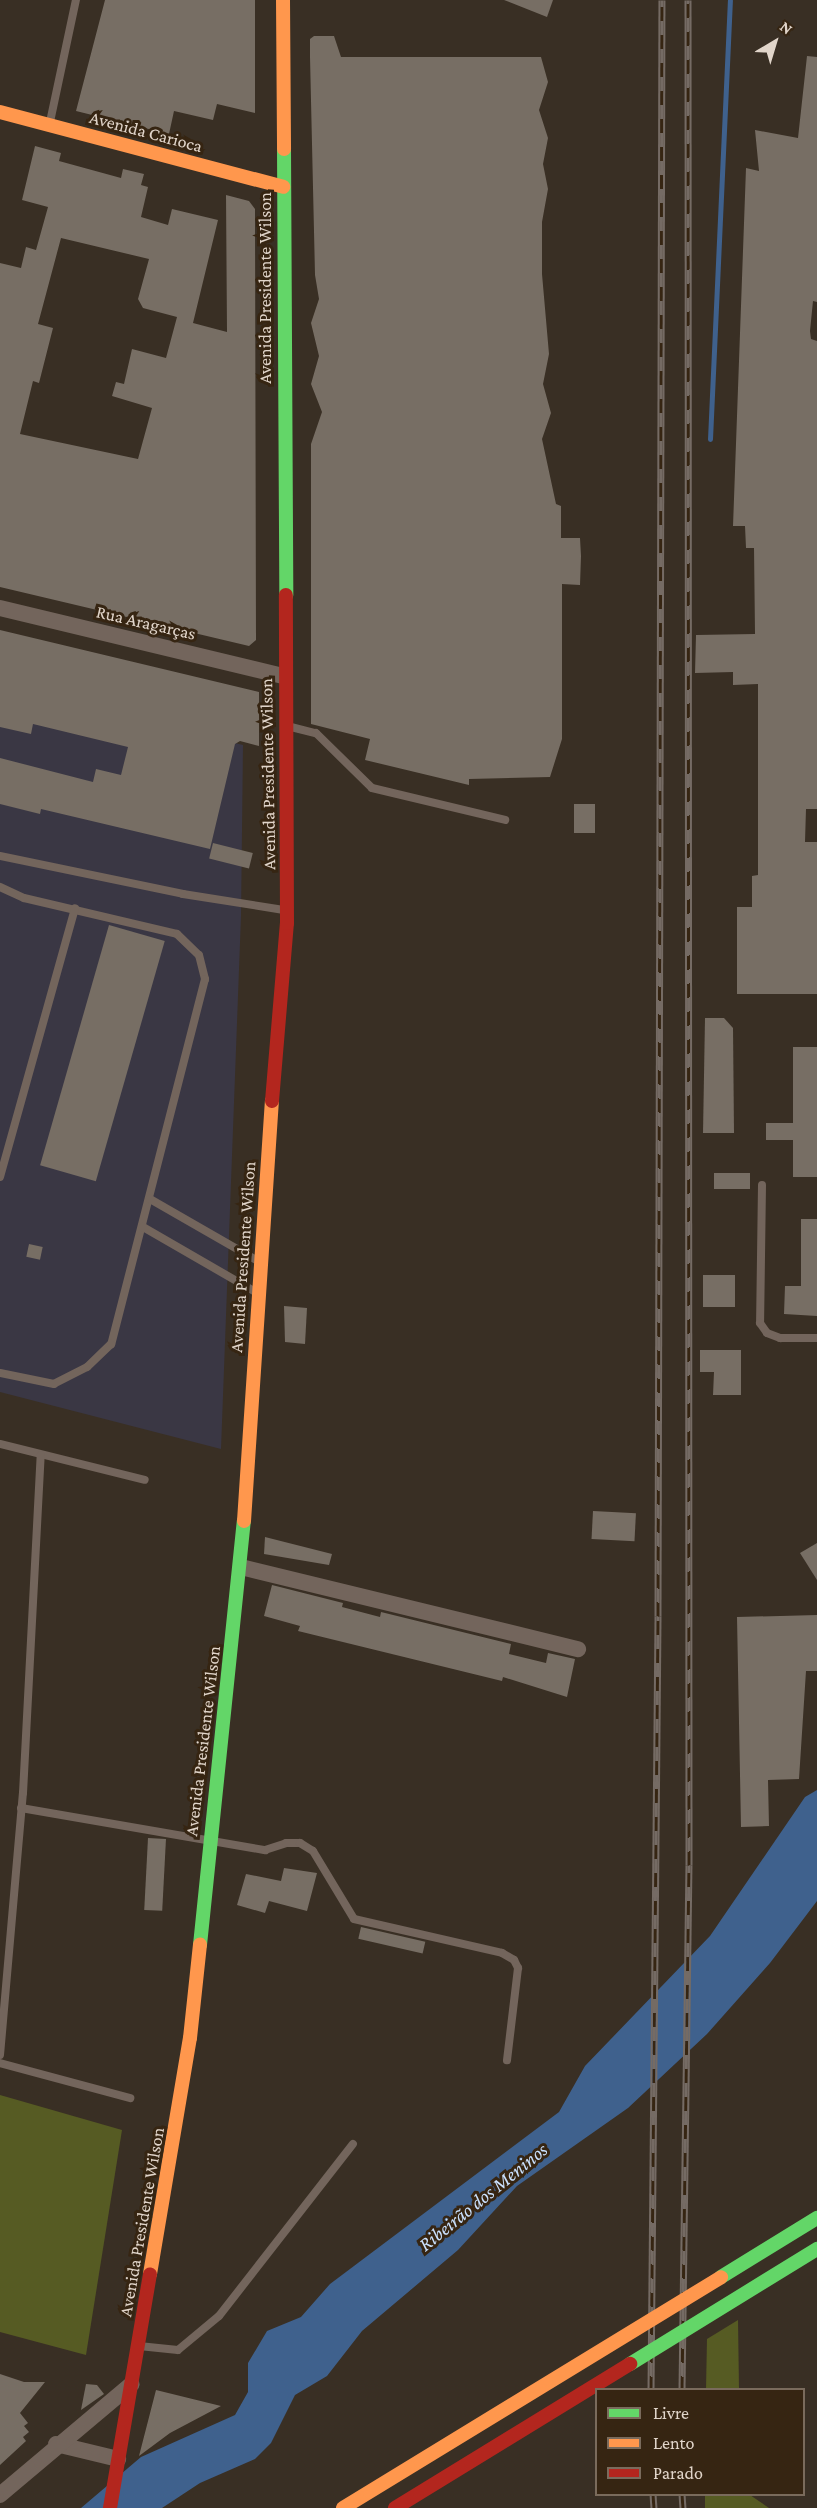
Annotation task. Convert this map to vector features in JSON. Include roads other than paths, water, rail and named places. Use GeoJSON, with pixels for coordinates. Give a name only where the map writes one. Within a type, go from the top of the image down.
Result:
{"type":"FeatureCollection","features":[{"type":"Feature","properties":{"kind":"main road","name":"Avenida Presidente Wilson"},"geometry":{"type":"LineString","coordinates":[[110,2508],[184,2084],[209,1838],[242,1567],[261,1263],[287,910],[284,725],[283,0]]}},
{"type":"Feature","properties":{"kind":"main road","name":"Avenida Carioca"},"geometry":{"type":"LineString","coordinates":[[0,112],[283,187]]}},
{"type":"Feature","properties":{"kind":"main road"},"geometry":{"type":"LineString","coordinates":[[343,2508],[817,2218]]}},
{"type":"Feature","properties":{"kind":"main road"},"geometry":{"type":"LineString","coordinates":[[395,2508],[817,2249]]}},
{"type":"Feature","properties":{"kind":"street","name":"Rua Aragarças"},"geometry":{"type":"LineString","coordinates":[[0,608],[284,676]]}},
{"type":"Feature","properties":{"kind":"street"},"geometry":{"type":"LineString","coordinates":[[242,1567],[578,1649]]}},
{"type":"Feature","properties":{"kind":"street"},"geometry":{"type":"LineString","coordinates":[[0,2495],[56,2444],[132,2384]]}},
{"type":"Feature","properties":{"kind":"street"},"geometry":{"type":"LineString","coordinates":[[56,2444],[117,2465]]}},
{"type":"Feature","properties":{"kind":"lane"},"geometry":{"type":"LineString","coordinates":[[49,125],[76,0]]}},
{"type":"Feature","properties":{"kind":"lane"},"geometry":{"type":"LineString","coordinates":[[284,725],[316,733],[372,788],[505,820]]}},
{"type":"Feature","properties":{"kind":"lane"},"geometry":{"type":"LineString","coordinates":[[0,856],[183,894],[287,910]]}},
{"type":"Feature","properties":{"kind":"lane"},"geometry":{"type":"LineString","coordinates":[[0,887],[24,898],[75,908],[177,934],[199,955],[206,979],[111,1344],[87,1368],[54,1384],[0,1373]]}},
{"type":"Feature","properties":{"kind":"lane"},"geometry":{"type":"LineString","coordinates":[[0,1177],[75,908]]}},
{"type":"Feature","properties":{"kind":"lane"},"geometry":{"type":"LineString","coordinates":[[762,1185],[760,1323],[767,1333],[780,1338],[817,1338]]}},
{"type":"Feature","properties":{"kind":"lane"},"geometry":{"type":"LineString","coordinates":[[150,1199],[261,1263]]}},
{"type":"Feature","properties":{"kind":"lane"},"geometry":{"type":"LineString","coordinates":[[143,1227],[214,1271],[259,1293]]}},
{"type":"Feature","properties":{"kind":"lane"},"geometry":{"type":"LineString","coordinates":[[0,1444],[145,1480]]}},
{"type":"Feature","properties":{"kind":"lane"},"geometry":{"type":"LineString","coordinates":[[0,2055],[21,1808],[41,1455]]}},
{"type":"Feature","properties":{"kind":"lane"},"geometry":{"type":"LineString","coordinates":[[21,1808],[209,1838],[268,1851],[286,1843],[300,1843],[313,1851],[354,1919],[501,1953],[514,1960],[518,1968],[507,2060]]}},
{"type":"Feature","properties":{"kind":"lane"},"geometry":{"type":"LineString","coordinates":[[0,2063],[130,2098]]}},
{"type":"Feature","properties":{"kind":"lane"},"geometry":{"type":"LineString","coordinates":[[139,2346],[178,2350],[219,2316],[353,2144]]}},
{"type":"Feature","properties":{"kind":"water","name":"Ribeirão dos Meninos"},"geometry":{"type":"Polygon","coordinates":[[[817,1790],[817,1901],[770,1963],[707,2034],[628,2108],[517,2186],[458,2250],[362,2331],[327,2376],[295,2395],[271,2443],[255,2459],[200,2483],[162,2508],[81,2508],[141,2457],[235,2415],[248,2392],[248,2363],[267,2331],[301,2317],[330,2284],[559,2112],[585,2066],[710,1936],[805,1797],[817,1790]]]}},
{"type":"Feature","properties":{"kind":"waterway"},"geometry":{"type":"LineString","coordinates":[[710,439],[730,0]]}},
{"type":"Feature","properties":{"kind":"railway"},"geometry":{"type":"LineString","coordinates":[[651,2388],[658,1616],[662,0]]}},
{"type":"Feature","properties":{"kind":"railway"},"geometry":{"type":"LineString","coordinates":[[682,2388],[689,1865],[688,0]]}},
{"type":"Feature","properties":{"kind":"railway"},"geometry":{"type":"LineString","coordinates":[[653,2496],[654,2508]]}},
{"type":"Feature","properties":{"kind":"railway"},"geometry":{"type":"LineString","coordinates":[[682,2496],[683,2508]]}}]}
